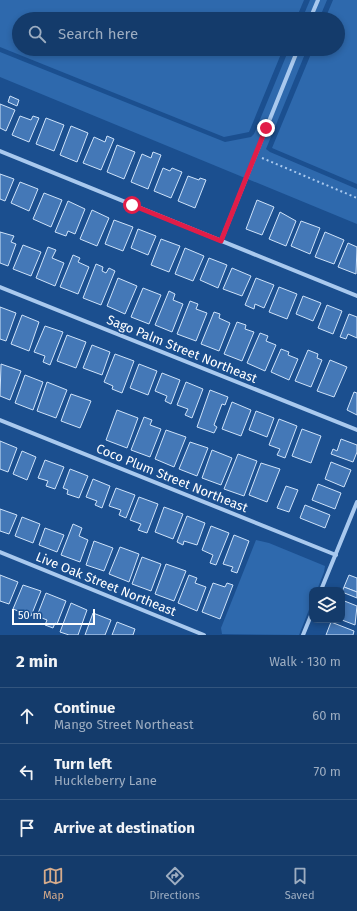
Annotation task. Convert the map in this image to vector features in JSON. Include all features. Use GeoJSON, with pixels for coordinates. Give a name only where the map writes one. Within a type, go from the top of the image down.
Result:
{"type":"FeatureCollection","features":[{"type":"Feature","properties":{"kind":"street"},"geometry":{"type":"LineString","coordinates":[[313,12],[318,0]]}},
{"type":"Feature","properties":{"kind":"street"},"geometry":{"type":"LineString","coordinates":[[221,241],[295,56]]}},
{"type":"Feature","properties":{"kind":"street"},"geometry":{"type":"LineString","coordinates":[[0,151],[357,296]]}},
{"type":"Feature","properties":{"kind":"street","name":"Sago Palm Street Northeast"},"geometry":{"type":"LineString","coordinates":[[0,287],[357,430]]}},
{"type":"Feature","properties":{"kind":"street","name":"Coco Plum Street Northeast"},"geometry":{"type":"LineString","coordinates":[[0,420],[336,555]]}},
{"type":"Feature","properties":{"kind":"street"},"geometry":{"type":"LineString","coordinates":[[322,587],[357,502]]}},
{"type":"Feature","properties":{"kind":"street","name":"Live Oak Street Northeast"},"geometry":{"type":"LineString","coordinates":[[0,552],[204,635]]}},
{"type":"Feature","properties":{"kind":"street"},"geometry":{"type":"LineString","coordinates":[[303,635],[309,620]]}},
{"type":"Feature","properties":{"kind":"path"},"geometry":{"type":"LineString","coordinates":[[256,155],[357,198]]}},
{"type":"Feature","properties":{"kind":"shaded area"},"geometry":{"type":"Polygon","coordinates":[[[0,0],[304,0],[299,12],[12,12],[12,52],[0,47],[0,0]]]}},
{"type":"Feature","properties":{"kind":"shaded area"},"geometry":{"type":"Polygon","coordinates":[[[310,0],[327,0],[322,12],[305,12],[310,0]]]}},
{"type":"Feature","properties":{"kind":"shaded area"},"geometry":{"type":"Polygon","coordinates":[[[333,0],[357,0],[357,184],[272,148],[310,56],[345,56],[345,12],[328,12],[333,0]]]}},
{"type":"Feature","properties":{"kind":"shaded area"},"geometry":{"type":"Polygon","coordinates":[[[0,52],[225,142],[251,137],[254,134],[286,56],[304,56],[266,149],[357,189],[357,224],[0,77],[0,52]]]}},
{"type":"Feature","properties":{"kind":"shaded area"},"geometry":{"type":"Polygon","coordinates":[[[22,56],[280,56],[249,132],[224,137],[22,56]]]}},
{"type":"Feature","properties":{"kind":"shaded area"},"geometry":{"type":"Polygon","coordinates":[[[256,540],[269,543],[325,566],[318,587],[309,587],[309,610],[299,635],[222,634],[221,628],[256,540]]]}},
{"type":"Feature","properties":{"kind":"building"},"geometry":{"type":"Polygon","coordinates":[[[10,96],[19,100],[17,106],[8,102],[10,96]]]}},
{"type":"Feature","properties":{"kind":"building"},"geometry":{"type":"Polygon","coordinates":[[[0,104],[15,110],[6,131],[0,128],[0,104]]]}},
{"type":"Feature","properties":{"kind":"building"},"geometry":{"type":"Polygon","coordinates":[[[20,116],[31,120],[33,116],[39,118],[29,142],[12,135],[20,116]]]}},
{"type":"Feature","properties":{"kind":"building"},"geometry":{"type":"Polygon","coordinates":[[[46,118],[64,125],[54,151],[36,144],[46,118]]]}},
{"type":"Feature","properties":{"kind":"building"},"geometry":{"type":"Polygon","coordinates":[[[71,126],[88,133],[77,162],[60,155],[71,126]]]}},
{"type":"Feature","properties":{"kind":"building"},"geometry":{"type":"Polygon","coordinates":[[[107,136],[114,139],[101,170],[83,163],[94,137],[105,142],[107,136]]]}},
{"type":"Feature","properties":{"kind":"building"},"geometry":{"type":"Polygon","coordinates":[[[117,145],[135,152],[124,179],[107,172],[117,145]]]}},
{"type":"Feature","properties":{"kind":"building"},"geometry":{"type":"Polygon","coordinates":[[[153,152],[161,155],[148,189],[131,182],[142,154],[151,158],[153,152]]]}},
{"type":"Feature","properties":{"kind":"building"},"geometry":{"type":"Polygon","coordinates":[[[163,168],[170,171],[172,168],[182,172],[171,198],[154,191],[163,168]]]}},
{"type":"Feature","properties":{"kind":"building"},"geometry":{"type":"Polygon","coordinates":[[[0,174],[14,179],[5,201],[0,199],[0,174]]]}},
{"type":"Feature","properties":{"kind":"building"},"geometry":{"type":"Polygon","coordinates":[[[188,176],[199,180],[200,178],[206,180],[195,208],[178,201],[188,176]]]}},
{"type":"Feature","properties":{"kind":"building"},"geometry":{"type":"Polygon","coordinates":[[[20,182],[38,189],[29,211],[11,203],[20,182]]]}},
{"type":"Feature","properties":{"kind":"building"},"geometry":{"type":"Polygon","coordinates":[[[44,193],[62,200],[51,227],[33,219],[44,193]]]}},
{"type":"Feature","properties":{"kind":"building"},"geometry":{"type":"Polygon","coordinates":[[[257,200],[274,207],[262,235],[246,229],[257,200]]]}},
{"type":"Feature","properties":{"kind":"building"},"geometry":{"type":"Polygon","coordinates":[[[68,201],[85,209],[75,234],[68,231],[66,236],[55,232],[68,201]]]}},
{"type":"Feature","properties":{"kind":"building"},"geometry":{"type":"Polygon","coordinates":[[[92,210],[109,218],[97,246],[80,239],[92,210]]]}},
{"type":"Feature","properties":{"kind":"building"},"geometry":{"type":"Polygon","coordinates":[[[280,212],[296,221],[286,246],[269,239],[280,212]]]}},
{"type":"Feature","properties":{"kind":"building"},"geometry":{"type":"Polygon","coordinates":[[[114,220],[133,227],[123,251],[105,244],[114,220]]]}},
{"type":"Feature","properties":{"kind":"building"},"geometry":{"type":"Polygon","coordinates":[[[301,221],[320,228],[310,254],[291,246],[301,221]]]}},
{"type":"Feature","properties":{"kind":"building"},"geometry":{"type":"Polygon","coordinates":[[[138,229],[156,236],[148,255],[131,248],[138,229]]]}},
{"type":"Feature","properties":{"kind":"building"},"geometry":{"type":"Polygon","coordinates":[[[0,232],[14,236],[11,242],[16,244],[8,266],[0,263],[0,232]]]}},
{"type":"Feature","properties":{"kind":"building"},"geometry":{"type":"Polygon","coordinates":[[[325,232],[344,240],[334,264],[315,257],[325,232]]]}},
{"type":"Feature","properties":{"kind":"building"},"geometry":{"type":"Polygon","coordinates":[[[161,239],[180,246],[169,272],[151,265],[161,239]]]}},
{"type":"Feature","properties":{"kind":"building"},"geometry":{"type":"Polygon","coordinates":[[[348,243],[357,247],[356,274],[338,267],[348,243]]]}},
{"type":"Feature","properties":{"kind":"building"},"geometry":{"type":"Polygon","coordinates":[[[23,245],[41,252],[31,276],[13,269],[23,245]]]}},
{"type":"Feature","properties":{"kind":"building"},"geometry":{"type":"Polygon","coordinates":[[[48,247],[56,250],[52,258],[64,263],[55,286],[36,278],[48,247]]]}},
{"type":"Feature","properties":{"kind":"building"},"geometry":{"type":"Polygon","coordinates":[[[185,248],[204,256],[193,281],[175,274],[185,248]]]}},
{"type":"Feature","properties":{"kind":"building"},"geometry":{"type":"Polygon","coordinates":[[[73,255],[80,258],[78,262],[89,267],[78,294],[60,287],[73,255]]]}},
{"type":"Feature","properties":{"kind":"building"},"geometry":{"type":"Polygon","coordinates":[[[209,258],[227,265],[218,288],[200,280],[209,258]]]}},
{"type":"Feature","properties":{"kind":"building"},"geometry":{"type":"Polygon","coordinates":[[[96,264],[103,267],[102,271],[106,273],[109,268],[115,271],[101,305],[83,298],[96,264]]]}},
{"type":"Feature","properties":{"kind":"building"},"geometry":{"type":"Polygon","coordinates":[[[232,268],[251,276],[242,296],[223,289],[232,268]]]}},
{"type":"Feature","properties":{"kind":"building"},"geometry":{"type":"Polygon","coordinates":[[[118,278],[137,286],[125,314],[107,306],[118,278]]]}},
{"type":"Feature","properties":{"kind":"building"},"geometry":{"type":"Polygon","coordinates":[[[256,278],[274,285],[264,308],[255,304],[254,309],[245,305],[256,278]]]}},
{"type":"Feature","properties":{"kind":"building"},"geometry":{"type":"Polygon","coordinates":[[[279,287],[297,294],[287,319],[269,312],[279,287]]]}},
{"type":"Feature","properties":{"kind":"building"},"geometry":{"type":"Polygon","coordinates":[[[143,288],[161,295],[149,324],[131,317],[143,288]]]}},
{"type":"Feature","properties":{"kind":"building"},"geometry":{"type":"Polygon","coordinates":[[[169,291],[175,294],[173,300],[183,304],[172,332],[155,325],[169,291]]]}},
{"type":"Feature","properties":{"kind":"building"},"geometry":{"type":"Polygon","coordinates":[[[303,296],[321,303],[313,321],[296,314],[303,296]]]}},
{"type":"Feature","properties":{"kind":"building"},"geometry":{"type":"Polygon","coordinates":[[[190,301],[198,304],[196,309],[207,313],[196,341],[177,334],[190,301]]]}},
{"type":"Feature","properties":{"kind":"building"},"geometry":{"type":"Polygon","coordinates":[[[327,305],[342,311],[333,334],[318,328],[327,305]]]}},
{"type":"Feature","properties":{"kind":"building"},"geometry":{"type":"Polygon","coordinates":[[[0,307],[16,313],[6,341],[0,339],[0,307]]]}},
{"type":"Feature","properties":{"kind":"building"},"geometry":{"type":"Polygon","coordinates":[[[214,312],[220,314],[219,318],[230,323],[219,351],[201,344],[214,312]]]}},
{"type":"Feature","properties":{"kind":"building"},"geometry":{"type":"Polygon","coordinates":[[[349,314],[357,317],[357,338],[348,334],[346,339],[340,337],[349,314]]]}},
{"type":"Feature","properties":{"kind":"building"},"geometry":{"type":"Polygon","coordinates":[[[22,315],[39,322],[29,351],[11,344],[22,315]]]}},
{"type":"Feature","properties":{"kind":"building"},"geometry":{"type":"Polygon","coordinates":[[[237,322],[246,325],[245,329],[254,332],[242,361],[224,354],[237,322]]]}},
{"type":"Feature","properties":{"kind":"building"},"geometry":{"type":"Polygon","coordinates":[[[45,326],[63,332],[50,365],[43,362],[45,356],[34,352],[45,326]]]}},
{"type":"Feature","properties":{"kind":"building"},"geometry":{"type":"Polygon","coordinates":[[[260,333],[268,336],[266,341],[276,345],[265,371],[247,363],[260,333]]]}},
{"type":"Feature","properties":{"kind":"building"},"geometry":{"type":"Polygon","coordinates":[[[67,335],[86,342],[76,368],[57,361],[67,335]]]}},
{"type":"Feature","properties":{"kind":"building"},"geometry":{"type":"Polygon","coordinates":[[[92,345],[110,352],[102,375],[83,368],[92,345]]]}},
{"type":"Feature","properties":{"kind":"building"},"geometry":{"type":"Polygon","coordinates":[[[281,349],[289,352],[288,355],[298,359],[289,380],[271,372],[281,349]]]}},
{"type":"Feature","properties":{"kind":"building"},"geometry":{"type":"Polygon","coordinates":[[[308,350],[318,354],[317,358],[322,360],[311,387],[295,381],[308,350]]]}},
{"type":"Feature","properties":{"kind":"building"},"geometry":{"type":"Polygon","coordinates":[[[115,354],[134,361],[122,393],[112,389],[113,386],[104,382],[115,354]]]}},
{"type":"Feature","properties":{"kind":"building"},"geometry":{"type":"Polygon","coordinates":[[[330,360],[347,367],[334,397],[317,391],[330,360]]]}},
{"type":"Feature","properties":{"kind":"building"},"geometry":{"type":"Polygon","coordinates":[[[1,364],[21,371],[10,400],[0,396],[1,364]]]}},
{"type":"Feature","properties":{"kind":"building"},"geometry":{"type":"Polygon","coordinates":[[[139,364],[157,371],[148,395],[130,388],[139,364]]]}},
{"type":"Feature","properties":{"kind":"building"},"geometry":{"type":"Polygon","coordinates":[[[162,373],[180,380],[171,404],[165,401],[167,396],[155,391],[162,373]]]}},
{"type":"Feature","properties":{"kind":"building"},"geometry":{"type":"Polygon","coordinates":[[[25,375],[43,382],[33,410],[15,403],[25,375]]]}},
{"type":"Feature","properties":{"kind":"building"},"geometry":{"type":"Polygon","coordinates":[[[47,382],[67,390],[56,418],[37,411],[47,382]]]}},
{"type":"Feature","properties":{"kind":"building"},"geometry":{"type":"Polygon","coordinates":[[[186,382],[203,389],[192,418],[185,415],[188,409],[177,405],[186,382]]]}},
{"type":"Feature","properties":{"kind":"building"},"geometry":{"type":"Polygon","coordinates":[[[210,390],[228,397],[225,405],[222,404],[214,425],[217,427],[214,433],[197,427],[210,390]]]}},
{"type":"Feature","properties":{"kind":"building"},"geometry":{"type":"Polygon","coordinates":[[[354,392],[357,393],[357,415],[347,410],[354,392]]]}},
{"type":"Feature","properties":{"kind":"building"},"geometry":{"type":"Polygon","coordinates":[[[71,394],[91,401],[80,428],[61,421],[71,394]]]}},
{"type":"Feature","properties":{"kind":"building"},"geometry":{"type":"Polygon","coordinates":[[[232,402],[251,410],[241,436],[222,429],[232,402]]]}},
{"type":"Feature","properties":{"kind":"building"},"geometry":{"type":"Polygon","coordinates":[[[117,410],[138,418],[127,448],[106,440],[117,410]]]}},
{"type":"Feature","properties":{"kind":"building"},"geometry":{"type":"Polygon","coordinates":[[[256,411],[274,418],[267,437],[249,430],[256,411]]]}},
{"type":"Feature","properties":{"kind":"building"},"geometry":{"type":"Polygon","coordinates":[[[144,417],[152,420],[150,425],[161,429],[150,457],[131,450],[144,417]]]}},
{"type":"Feature","properties":{"kind":"building"},"geometry":{"type":"Polygon","coordinates":[[[279,419],[297,426],[285,458],[277,455],[280,449],[269,445],[279,419]]]}},
{"type":"Feature","properties":{"kind":"building"},"geometry":{"type":"Polygon","coordinates":[[[302,429],[321,436],[311,463],[292,456],[302,429]]]}},
{"type":"Feature","properties":{"kind":"building"},"geometry":{"type":"Polygon","coordinates":[[[166,430],[186,437],[174,467],[155,459],[166,430]]]}},
{"type":"Feature","properties":{"kind":"building"},"geometry":{"type":"Polygon","coordinates":[[[341,439],[357,445],[357,452],[353,462],[331,454],[333,449],[337,451],[341,439]]]}},
{"type":"Feature","properties":{"kind":"building"},"geometry":{"type":"Polygon","coordinates":[[[0,441],[17,448],[8,472],[0,469],[0,441]]]}},
{"type":"Feature","properties":{"kind":"building"},"geometry":{"type":"Polygon","coordinates":[[[190,442],[208,448],[197,476],[179,469],[190,442]]]}},
{"type":"Feature","properties":{"kind":"building"},"geometry":{"type":"Polygon","coordinates":[[[212,450],[232,458],[221,485],[202,478],[212,450]]]}},
{"type":"Feature","properties":{"kind":"building"},"geometry":{"type":"Polygon","coordinates":[[[22,451],[36,457],[27,480],[13,474],[22,451]]]}},
{"type":"Feature","properties":{"kind":"building"},"geometry":{"type":"Polygon","coordinates":[[[238,454],[257,461],[244,496],[224,489],[238,454]]]}},
{"type":"Feature","properties":{"kind":"building"},"geometry":{"type":"Polygon","coordinates":[[[45,460],[64,467],[55,489],[46,486],[48,481],[38,478],[45,460]]]}},
{"type":"Feature","properties":{"kind":"building"},"geometry":{"type":"Polygon","coordinates":[[[331,462],[351,470],[344,487],[325,479],[331,462]]]}},
{"type":"Feature","properties":{"kind":"building"},"geometry":{"type":"Polygon","coordinates":[[[261,463],[280,469],[267,502],[249,495],[261,463]]]}},
{"type":"Feature","properties":{"kind":"building"},"geometry":{"type":"Polygon","coordinates":[[[70,469],[88,476],[79,498],[67,494],[68,490],[63,488],[70,469]]]}},
{"type":"Feature","properties":{"kind":"building"},"geometry":{"type":"Polygon","coordinates":[[[93,479],[110,486],[102,508],[95,505],[97,501],[86,497],[93,479]]]}},
{"type":"Feature","properties":{"kind":"building"},"geometry":{"type":"Polygon","coordinates":[[[318,484],[341,493],[335,509],[312,500],[318,484]]]}},
{"type":"Feature","properties":{"kind":"building"},"geometry":{"type":"Polygon","coordinates":[[[286,486],[298,490],[289,512],[277,508],[286,486]]]}},
{"type":"Feature","properties":{"kind":"building"},"geometry":{"type":"Polygon","coordinates":[[[116,488],[135,495],[126,518],[119,515],[121,510],[109,506],[116,488]]]}},
{"type":"Feature","properties":{"kind":"building"},"geometry":{"type":"Polygon","coordinates":[[[139,497],[158,504],[147,533],[138,530],[141,524],[130,520],[139,497]]]}},
{"type":"Feature","properties":{"kind":"building"},"geometry":{"type":"Polygon","coordinates":[[[305,505],[330,515],[325,528],[300,518],[305,505]]]}},
{"type":"Feature","properties":{"kind":"building"},"geometry":{"type":"Polygon","coordinates":[[[164,507],[183,514],[173,539],[155,532],[164,507]]]}},
{"type":"Feature","properties":{"kind":"building"},"geometry":{"type":"Polygon","coordinates":[[[0,509],[17,515],[9,534],[0,531],[0,509]]]}},
{"type":"Feature","properties":{"kind":"building"},"geometry":{"type":"Polygon","coordinates":[[[187,516],[205,523],[197,545],[184,541],[183,545],[177,542],[187,516]]]}},
{"type":"Feature","properties":{"kind":"building"},"geometry":{"type":"Polygon","coordinates":[[[22,517],[40,524],[33,543],[15,536],[22,517]]]}},
{"type":"Feature","properties":{"kind":"building"},"geometry":{"type":"Polygon","coordinates":[[[73,524],[82,528],[79,536],[88,540],[80,562],[61,555],[73,524]]]}},
{"type":"Feature","properties":{"kind":"building"},"geometry":{"type":"Polygon","coordinates":[[[211,526],[229,533],[216,565],[210,563],[213,555],[202,550],[211,526]]]}},
{"type":"Feature","properties":{"kind":"building"},"geometry":{"type":"Polygon","coordinates":[[[45,528],[64,535],[57,552],[39,545],[45,528]]]}},
{"type":"Feature","properties":{"kind":"building"},"geometry":{"type":"Polygon","coordinates":[[[234,535],[249,541],[237,573],[231,571],[233,567],[223,564],[234,535]]]}},
{"type":"Feature","properties":{"kind":"building"},"geometry":{"type":"Polygon","coordinates":[[[94,541],[113,548],[104,571],[86,565],[94,541]]]}},
{"type":"Feature","properties":{"kind":"building"},"geometry":{"type":"Polygon","coordinates":[[[120,547],[139,554],[129,582],[109,574],[120,547]]]}},
{"type":"Feature","properties":{"kind":"building"},"geometry":{"type":"Polygon","coordinates":[[[142,557],[161,564],[151,591],[132,584],[142,557]]]}},
{"type":"Feature","properties":{"kind":"building"},"geometry":{"type":"Polygon","coordinates":[[[166,564],[186,571],[174,601],[155,594],[166,564]]]}},
{"type":"Feature","properties":{"kind":"building"},"geometry":{"type":"Polygon","coordinates":[[[0,575],[18,582],[9,604],[0,601],[0,575]]]}},
{"type":"Feature","properties":{"kind":"building"},"geometry":{"type":"Polygon","coordinates":[[[189,575],[197,578],[195,583],[206,587],[197,611],[178,603],[189,575]]]}},
{"type":"Feature","properties":{"kind":"building"},"geometry":{"type":"Polygon","coordinates":[[[349,575],[357,578],[357,592],[344,587],[349,575]]]}},
{"type":"Feature","properties":{"kind":"building"},"geometry":{"type":"Polygon","coordinates":[[[213,583],[225,587],[227,583],[233,585],[220,619],[202,612],[213,583]]]}},
{"type":"Feature","properties":{"kind":"building"},"geometry":{"type":"Polygon","coordinates":[[[23,585],[41,591],[31,616],[13,609],[23,585]]]}},
{"type":"Feature","properties":{"kind":"building"},"geometry":{"type":"Polygon","coordinates":[[[345,587],[357,592],[357,598],[345,593],[345,587]]]}},
{"type":"Feature","properties":{"kind":"building"},"geometry":{"type":"Polygon","coordinates":[[[46,593],[66,601],[57,624],[55,623],[53,628],[45,625],[47,620],[37,616],[46,593]]]}},
{"type":"Feature","properties":{"kind":"building"},"geometry":{"type":"Polygon","coordinates":[[[345,601],[357,606],[355,625],[345,621],[345,601]]]}},
{"type":"Feature","properties":{"kind":"building"},"geometry":{"type":"Polygon","coordinates":[[[71,603],[87,610],[78,635],[69,635],[60,632],[71,603]]]}},
{"type":"Feature","properties":{"kind":"building"},"geometry":{"type":"Polygon","coordinates":[[[93,613],[111,620],[105,635],[85,635],[93,613]]]}},
{"type":"Feature","properties":{"kind":"building"},"geometry":{"type":"Polygon","coordinates":[[[117,622],[135,629],[133,635],[112,635],[117,622]]]}},
{"type":"Feature","properties":{"kind":"building"},"geometry":{"type":"Polygon","coordinates":[[[331,623],[354,631],[353,635],[326,635],[331,623]]]}},
{"type":"Feature","properties":{"kind":"route"},"geometry":{"type":"LineString","coordinates":[[132,205],[221,241],[266,128]]}}]}
